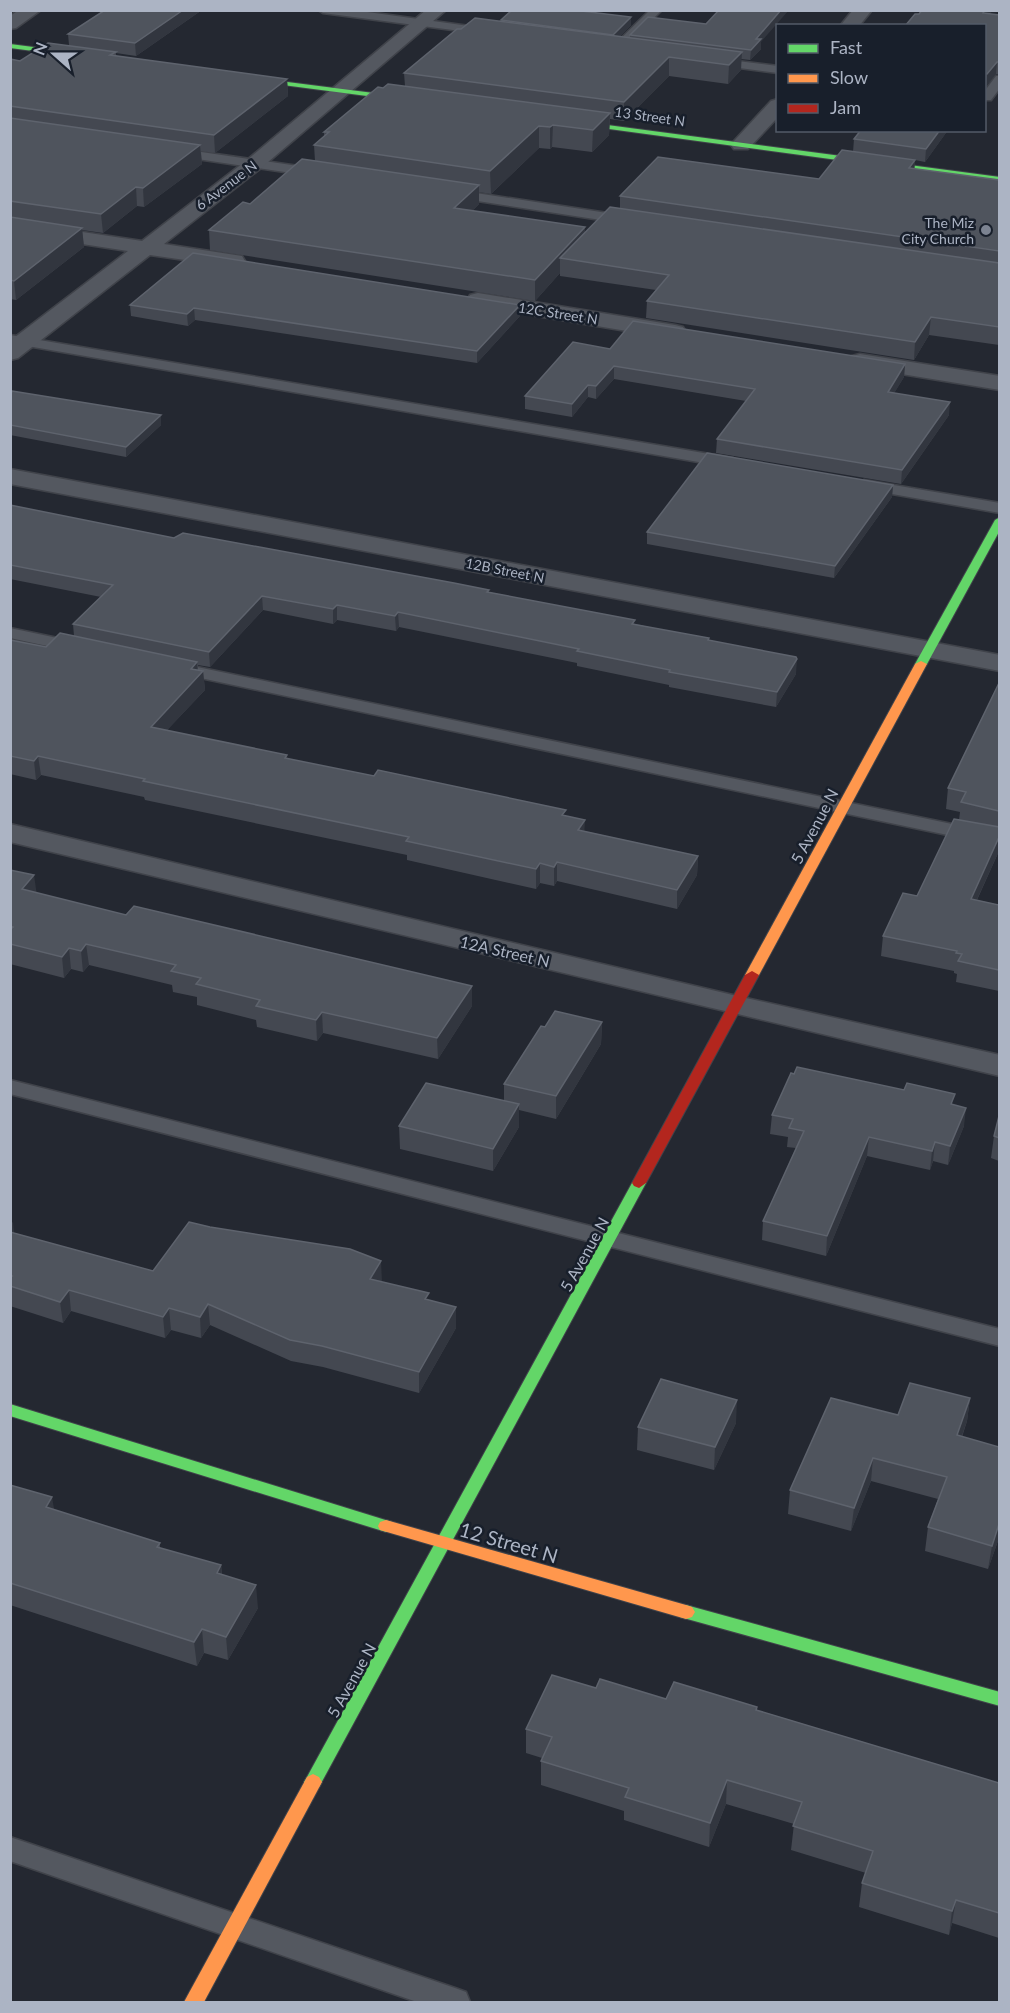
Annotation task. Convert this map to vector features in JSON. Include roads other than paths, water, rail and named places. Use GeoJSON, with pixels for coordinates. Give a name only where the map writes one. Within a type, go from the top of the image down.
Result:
{"type":"FeatureCollection","features":[{"type":"Feature","properties":{"kind":"main road"},"geometry":{"type":"LineString","coordinates":[[10,46],[94,57]]}},
{"type":"Feature","properties":{"kind":"main road"},"geometry":{"type":"LineString","coordinates":[[236,76],[425,102]]}},
{"type":"Feature","properties":{"kind":"main road","name":"13 Street N"},"geometry":{"type":"LineString","coordinates":[[554,120],[999,180]]}},
{"type":"Feature","properties":{"kind":"main road","name":"5 Avenue N"},"geometry":{"type":"LineString","coordinates":[[194,2002],[610,1241],[999,520]]}},
{"type":"Feature","properties":{"kind":"main road","name":"12 Street N"},"geometry":{"type":"LineString","coordinates":[[10,1410],[444,1544],[999,1699]]}},
{"type":"Feature","properties":{"kind":"street"},"geometry":{"type":"LineString","coordinates":[[10,24],[32,10]]}},
{"type":"Feature","properties":{"kind":"street"},"geometry":{"type":"LineString","coordinates":[[851,24],[863,10]]}},
{"type":"Feature","properties":{"kind":"street","name":"6 Avenue N"},"geometry":{"type":"LineString","coordinates":[[15,345],[254,164],[430,17]]}},
{"type":"Feature","properties":{"kind":"street"},"geometry":{"type":"LineString","coordinates":[[741,145],[776,106]]}},
{"type":"Feature","properties":{"kind":"street"},"geometry":{"type":"LineString","coordinates":[[10,227],[249,264]]}},
{"type":"Feature","properties":{"kind":"street","name":"12C Street N"},"geometry":{"type":"LineString","coordinates":[[460,297],[695,335]]}},
{"type":"Feature","properties":{"kind":"street"},"geometry":{"type":"LineString","coordinates":[[836,357],[999,383]]}},
{"type":"Feature","properties":{"kind":"street","name":"12B Street N"},"geometry":{"type":"LineString","coordinates":[[10,476],[999,663]]}},
{"type":"Feature","properties":{"kind":"street","name":"12A Street N"},"geometry":{"type":"LineString","coordinates":[[10,833],[999,1066]]}},
{"type":"Feature","properties":{"kind":"lane"},"geometry":{"type":"LineString","coordinates":[[323,10],[430,17],[502,34]]}},
{"type":"Feature","properties":{"kind":"lane"},"geometry":{"type":"LineString","coordinates":[[616,49],[657,10]]}},
{"type":"Feature","properties":{"kind":"lane"},"geometry":{"type":"LineString","coordinates":[[697,59],[776,70]]}},
{"type":"Feature","properties":{"kind":"lane"},"geometry":{"type":"LineString","coordinates":[[990,98],[999,79]]}},
{"type":"Feature","properties":{"kind":"lane"},"geometry":{"type":"LineString","coordinates":[[161,150],[337,176]]}},
{"type":"Feature","properties":{"kind":"lane"},"geometry":{"type":"LineString","coordinates":[[431,190],[644,222]]}},
{"type":"Feature","properties":{"kind":"lane"},"geometry":{"type":"LineString","coordinates":[[15,345],[753,466]]}},
{"type":"Feature","properties":{"kind":"lane"},"geometry":{"type":"LineString","coordinates":[[847,482],[999,508]]}},
{"type":"Feature","properties":{"kind":"lane"},"geometry":{"type":"LineString","coordinates":[[10,633],[103,653]]}},
{"type":"Feature","properties":{"kind":"lane"},"geometry":{"type":"LineString","coordinates":[[161,665],[999,840]]}},
{"type":"Feature","properties":{"kind":"lane"},"geometry":{"type":"LineString","coordinates":[[10,1087],[999,1338]]}},
{"type":"Feature","properties":{"kind":"lane"},"geometry":{"type":"LineString","coordinates":[[10,1849],[455,2002]]}},
{"type":"Feature","properties":{"kind":"place","name":"The Miz City Church"},"geometry":{"type":"Point","coordinates":[986,230]}}]}
